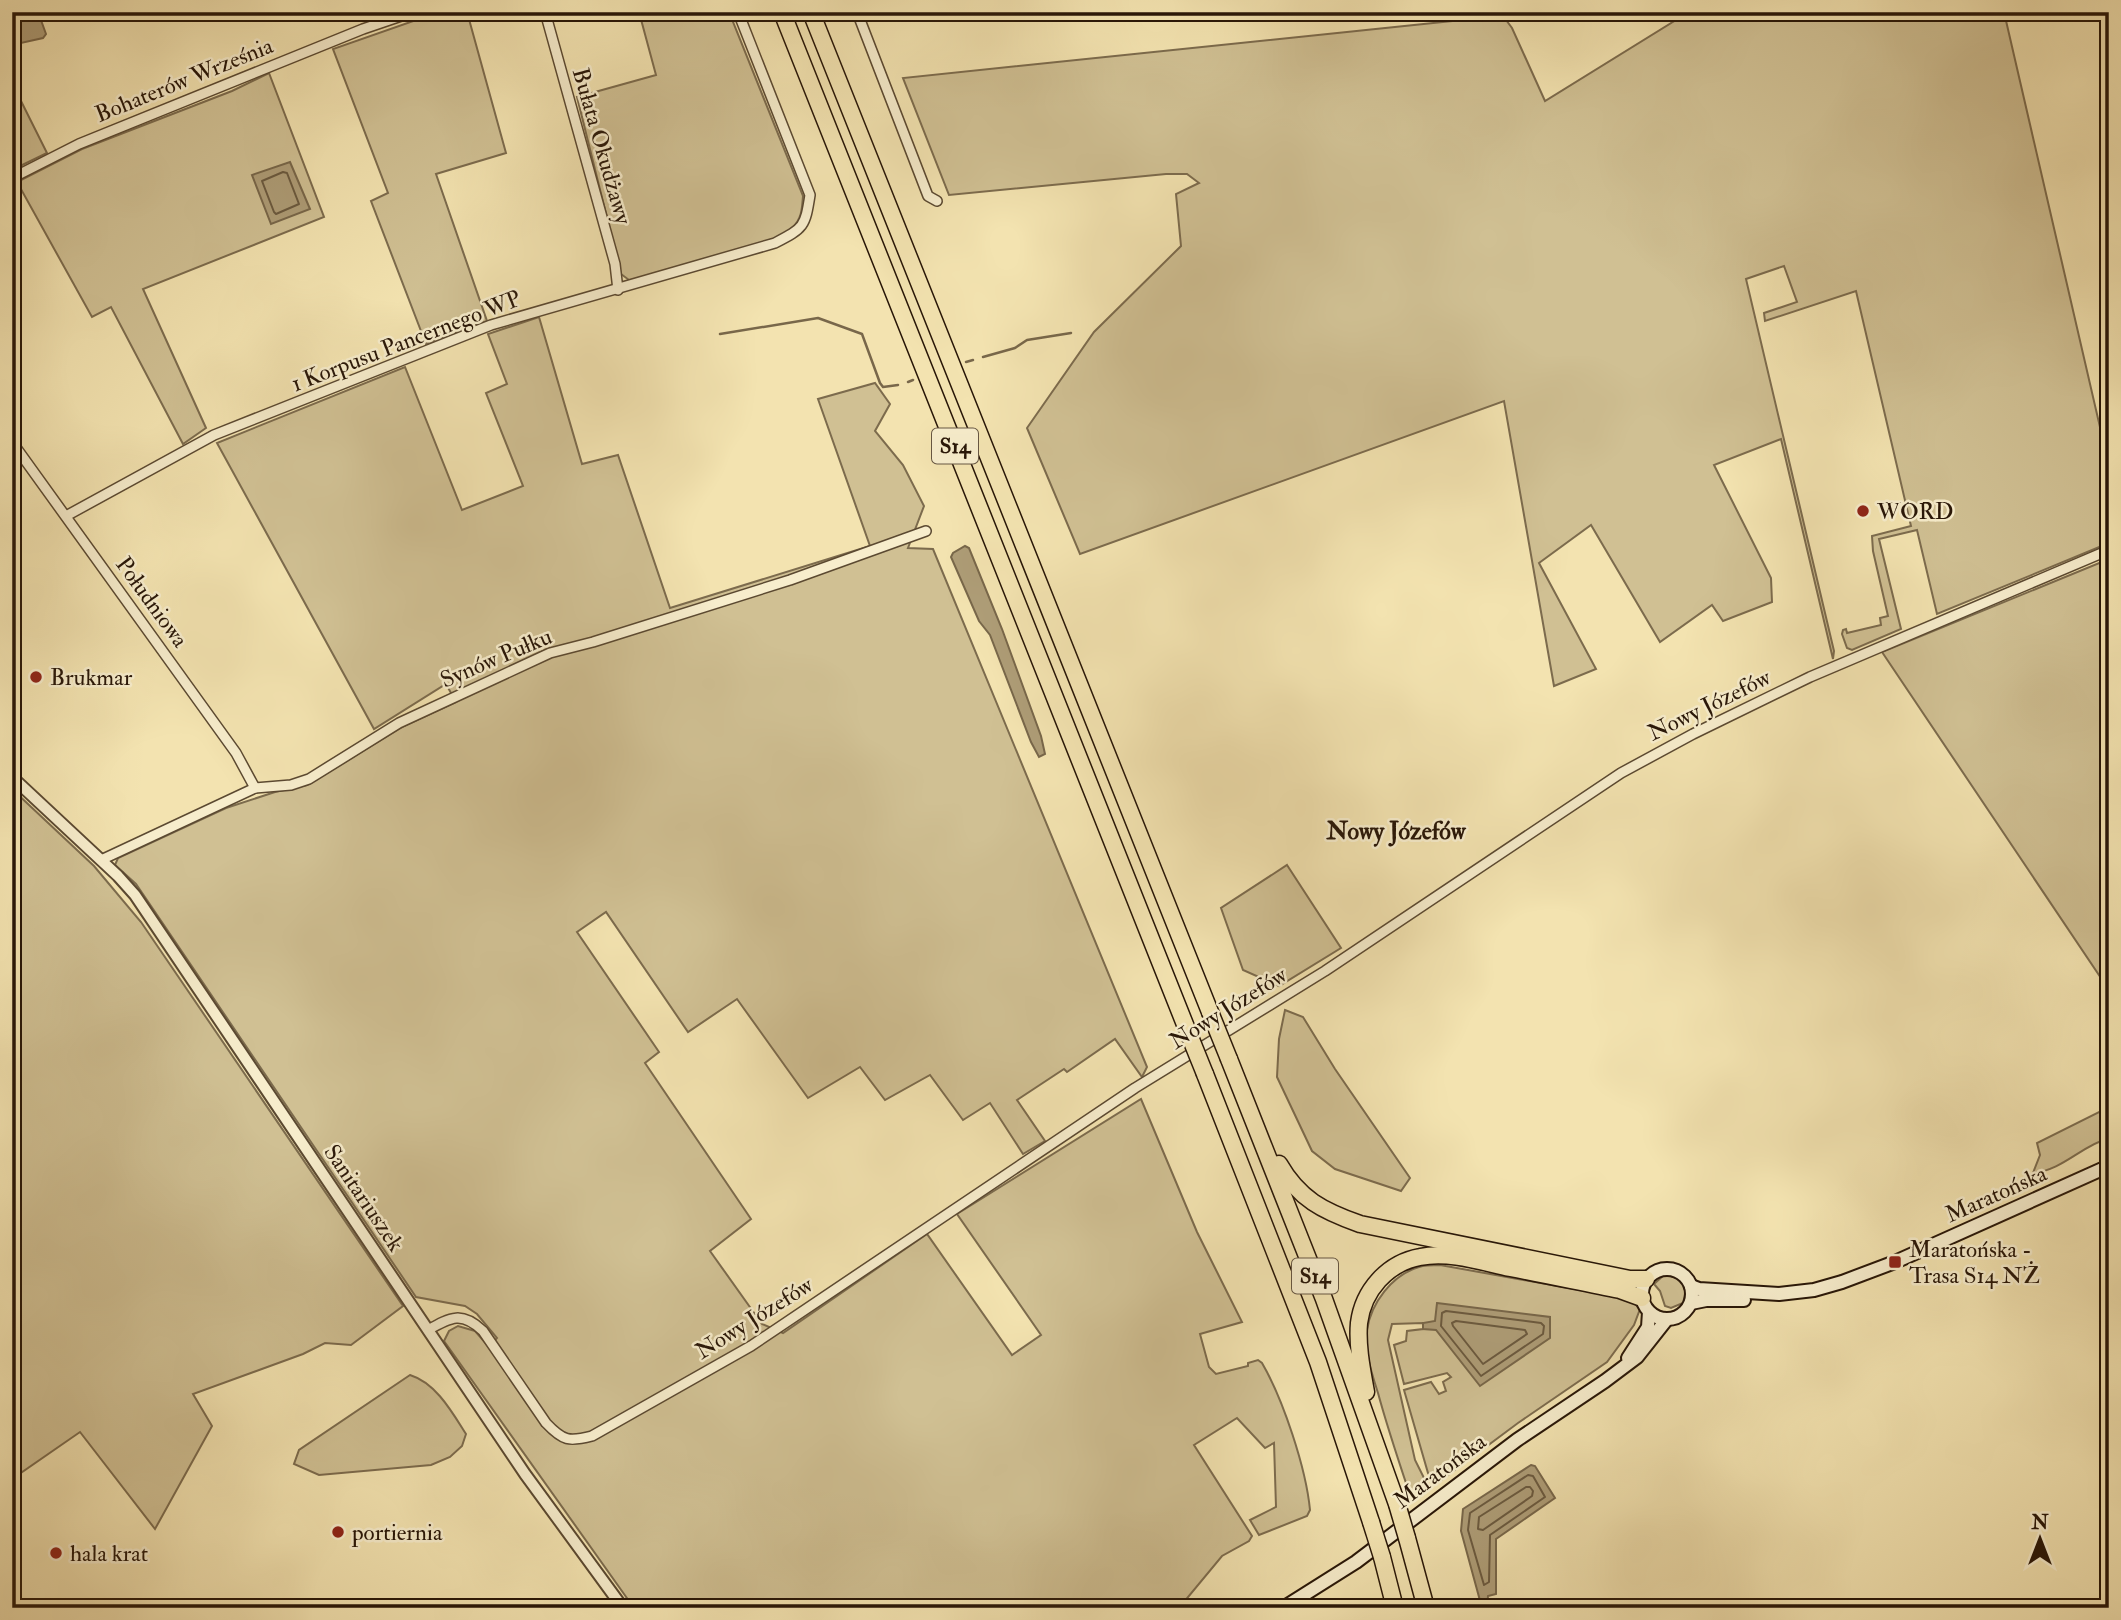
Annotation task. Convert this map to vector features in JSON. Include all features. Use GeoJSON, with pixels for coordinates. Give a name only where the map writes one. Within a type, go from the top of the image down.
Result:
{"type":"FeatureCollection","features":[{"type":"Feature","properties":{"kind":"highway","name":"S14"},"geometry":{"type":"LineString","coordinates":[[782,12],[1318,1362],[1371,1522],[1394,1606]]}},
{"type":"Feature","properties":{"kind":"highway","name":"S14"},"geometry":{"type":"LineString","coordinates":[[811,12],[1257,1128],[1371,1426],[1397,1504],[1426,1608]]}},
{"type":"Feature","properties":{"kind":"highway"},"geometry":{"type":"LineString","coordinates":[[1257,1128],[1297,1191],[1333,1215],[1396,1232],[1630,1279],[1646,1279]]}},
{"type":"Feature","properties":{"kind":"highway"},"geometry":{"type":"LineString","coordinates":[[1371,1426],[1359,1341],[1361,1314],[1370,1290],[1381,1277],[1405,1262],[1420,1257],[1467,1259],[1620,1290],[1646,1305]]}},
{"type":"Feature","properties":{"kind":"main road","name":"Maratońska"},"geometry":{"type":"LineString","coordinates":[[1691,1303],[1763,1298],[1814,1290],[1861,1277],[2109,1166]]}},
{"type":"Feature","properties":{"kind":"main road"},"geometry":{"type":"LineString","coordinates":[[1668,1268],[1683,1273],[1691,1286],[1691,1303],[1682,1314],[1667,1319],[1654,1316],[1646,1305],[1643,1284],[1659,1269],[1668,1268]]}},
{"type":"Feature","properties":{"kind":"main road","name":"Maratońska"},"geometry":{"type":"LineString","coordinates":[[1691,1286],[1743,1293],[1779,1294]]}},
{"type":"Feature","properties":{"kind":"main road","name":"Maratońska"},"geometry":{"type":"LineString","coordinates":[[1622,1368],[1648,1326],[1646,1305]]}},
{"type":"Feature","properties":{"kind":"main road","name":"Maratońska"},"geometry":{"type":"LineString","coordinates":[[1283,1608],[1356,1562],[1517,1440],[1589,1393],[1642,1352],[1667,1319]]}},
{"type":"Feature","properties":{"kind":"street","name":"Bohaterów Września"},"geometry":{"type":"LineString","coordinates":[[12,178],[79,144],[363,29],[414,12]]}},
{"type":"Feature","properties":{"kind":"street","name":"Bułata Okudżawy"},"geometry":{"type":"LineString","coordinates":[[545,12],[615,264],[618,290]]}},
{"type":"Feature","properties":{"kind":"street","name":"1 Korpusu Pancernego WP"},"geometry":{"type":"LineString","coordinates":[[66,516],[215,435],[491,326],[775,243],[800,230],[807,215],[810,195],[738,12]]}},
{"type":"Feature","properties":{"kind":"street"},"geometry":{"type":"LineString","coordinates":[[857,12],[928,195],[937,201]]}},
{"type":"Feature","properties":{"kind":"street","name":"Południowa"},"geometry":{"type":"LineString","coordinates":[[12,442],[236,753],[256,788]]}},
{"type":"Feature","properties":{"kind":"street","name":"Synów Pułku"},"geometry":{"type":"LineString","coordinates":[[101,860],[256,788],[291,785],[309,779],[399,723],[550,653],[790,580],[926,531]]}},
{"type":"Feature","properties":{"kind":"street","name":"Nowy Józefów"},"geometry":{"type":"LineString","coordinates":[[428,1330],[446,1320],[459,1317],[473,1321],[483,1331],[557,1435],[573,1441],[592,1436],[751,1346],[1135,1088],[1325,971],[1621,773],[1693,734],[1831,667],[2109,550]]}},
{"type":"Feature","properties":{"kind":"street","name":"Sanitariuszek"},"geometry":{"type":"LineString","coordinates":[[12,778],[135,895],[525,1474],[622,1608]]}},
{"type":"Feature","properties":{"kind":"shaded area"},"geometry":{"type":"Polygon","coordinates":[[[439,12],[467,12],[506,153],[436,174],[487,321],[426,344],[371,201],[388,193],[333,49],[439,12]]]}},
{"type":"Feature","properties":{"kind":"shaded area"},"geometry":{"type":"Polygon","coordinates":[[[639,12],[729,12],[803,196],[798,220],[782,235],[742,251],[633,283],[621,274],[577,97],[656,75],[639,12]]]}},
{"type":"Feature","properties":{"kind":"shaded area"},"geometry":{"type":"Polygon","coordinates":[[[1480,12],[1500,12],[1512,28],[1545,101],[1689,12],[2004,12],[2109,466],[2109,543],[1937,614],[1917,530],[1879,539],[1901,629],[1852,650],[1847,648],[1843,630],[1846,629],[1847,633],[1881,625],[1880,618],[1888,616],[1872,536],[1911,526],[1856,291],[1765,321],[1764,313],[1797,302],[1784,266],[1746,279],[1834,651],[1833,659],[1781,439],[1714,465],[1771,578],[1772,602],[1723,621],[1712,605],[1660,642],[1591,525],[1539,563],[1596,669],[1554,686],[1504,401],[1080,554],[1027,428],[1094,332],[1181,246],[1176,194],[1199,183],[1187,174],[1166,174],[949,195],[903,78],[1462,20],[1480,12]]]}},
{"type":"Feature","properties":{"kind":"shaded area"},"geometry":{"type":"Polygon","coordinates":[[[269,73],[324,217],[143,289],[206,428],[183,444],[111,307],[92,317],[17,182],[82,149],[232,91],[269,73]]]}},
{"type":"Feature","properties":{"kind":"shaded area"},"geometry":{"type":"Polygon","coordinates":[[[12,83],[47,153],[12,170],[12,83]]]}},
{"type":"Feature","properties":{"kind":"shaded area"},"geometry":{"type":"Polygon","coordinates":[[[539,317],[582,464],[618,455],[670,608],[870,546],[818,399],[875,383],[890,404],[875,431],[903,465],[924,506],[908,548],[933,549],[1147,1067],[1142,1077],[1115,1039],[1067,1072],[1064,1069],[1017,1100],[1045,1141],[1023,1154],[990,1103],[963,1120],[930,1075],[885,1100],[860,1067],[808,1098],[737,999],[688,1032],[606,912],[577,932],[659,1052],[645,1063],[751,1219],[710,1251],[762,1324],[783,1333],[927,1234],[1012,1355],[1041,1335],[957,1214],[1141,1099],[1197,1232],[1242,1322],[1200,1334],[1209,1367],[1216,1374],[1248,1366],[1248,1363],[1258,1360],[1262,1363],[1278,1395],[1292,1434],[1304,1474],[1310,1510],[1307,1516],[1259,1535],[1250,1520],[1276,1507],[1274,1443],[1265,1448],[1237,1418],[1194,1445],[1252,1536],[1249,1541],[1222,1556],[1179,1608],[634,1608],[444,1341],[449,1331],[458,1326],[475,1331],[489,1347],[497,1338],[477,1314],[465,1306],[416,1297],[136,884],[115,865],[118,858],[226,808],[307,785],[404,726],[456,702],[446,684],[374,729],[217,443],[405,367],[462,510],[523,486],[486,393],[507,384],[488,334],[539,317]]]}},
{"type":"Feature","properties":{"kind":"shaded area"},"geometry":{"type":"Polygon","coordinates":[[[2109,559],[2109,990],[1882,652],[2109,559]]]}},
{"type":"Feature","properties":{"kind":"shaded area"},"geometry":{"type":"Polygon","coordinates":[[[12,789],[94,866],[141,922],[403,1306],[351,1345],[325,1343],[303,1354],[193,1394],[212,1426],[155,1529],[80,1432],[12,1479],[12,789]]]}},
{"type":"Feature","properties":{"kind":"shaded area"},"geometry":{"type":"Polygon","coordinates":[[[1287,865],[1341,948],[1279,986],[1243,970],[1221,908],[1287,865]]]}},
{"type":"Feature","properties":{"kind":"shaded area"},"geometry":{"type":"Polygon","coordinates":[[[1285,1010],[1303,1017],[1335,1069],[1410,1178],[1401,1191],[1335,1169],[1312,1151],[1277,1077],[1279,1039],[1285,1010]]]}},
{"type":"Feature","properties":{"kind":"shaded area"},"geometry":{"type":"Polygon","coordinates":[[[2109,1107],[2109,1138],[2063,1163],[2033,1173],[2040,1155],[2037,1143],[2109,1107]]]}},
{"type":"Feature","properties":{"kind":"shaded area"},"geometry":{"type":"Polygon","coordinates":[[[1440,1265],[1630,1299],[1640,1309],[1634,1325],[1607,1362],[1436,1484],[1428,1473],[1404,1390],[1431,1382],[1439,1394],[1446,1391],[1443,1382],[1451,1377],[1447,1373],[1404,1384],[1394,1345],[1406,1341],[1407,1331],[1423,1329],[1423,1323],[1392,1324],[1388,1340],[1415,1460],[1427,1484],[1422,1494],[1412,1501],[1371,1370],[1367,1330],[1378,1300],[1392,1283],[1419,1267],[1440,1265]]]}},
{"type":"Feature","properties":{"kind":"shaded area"},"geometry":{"type":"Polygon","coordinates":[[[1664,1275],[1683,1283],[1683,1303],[1671,1308],[1665,1306],[1660,1291],[1654,1284],[1664,1275]]]}},
{"type":"Feature","properties":{"kind":"shaded area"},"geometry":{"type":"Polygon","coordinates":[[[410,1375],[435,1391],[466,1434],[462,1446],[450,1457],[431,1465],[319,1475],[294,1464],[299,1450],[410,1375]]]}},
{"type":"Feature","properties":{"kind":"water"},"geometry":{"type":"Polygon","coordinates":[[[12,12],[38,12],[46,34],[43,38],[21,43],[14,33],[12,12]]]}},
{"type":"Feature","properties":{"kind":"water"},"geometry":{"type":"Polygon","coordinates":[[[290,162],[310,209],[271,224],[252,175],[290,162]]]}},
{"type":"Feature","properties":{"kind":"water"},"geometry":{"type":"Polygon","coordinates":[[[965,546],[969,548],[1002,629],[1041,736],[1045,754],[1039,757],[990,635],[979,621],[951,557],[965,546]]]}},
{"type":"Feature","properties":{"kind":"water"},"geometry":{"type":"Polygon","coordinates":[[[1437,1303],[1550,1317],[1550,1338],[1480,1386],[1436,1330],[1423,1329],[1423,1323],[1435,1321],[1437,1303]]]}},
{"type":"Feature","properties":{"kind":"water"},"geometry":{"type":"Polygon","coordinates":[[[1531,1465],[1535,1466],[1555,1498],[1496,1539],[1496,1594],[1488,1596],[1487,1608],[1482,1608],[1461,1531],[1463,1509],[1531,1465]]]}},
{"type":"Feature","properties":{"kind":"waterway"},"geometry":{"type":"LineString","coordinates":[[720,334],[818,318],[862,334],[880,383],[883,387],[898,385]]}},
{"type":"Feature","properties":{"kind":"waterway"},"geometry":{"type":"LineString","coordinates":[[983,357],[1015,348],[1027,340],[1071,333]]}},
{"type":"Feature","properties":{"kind":"waterway"},"geometry":{"type":"LineString","coordinates":[[966,362],[973,360]]}},
{"type":"Feature","properties":{"kind":"waterway"},"geometry":{"type":"LineString","coordinates":[[908,382],[913,380]]}},
{"type":"Feature","properties":{"kind":"place","name":"WORD"},"geometry":{"type":"Point","coordinates":[1863,511]}},
{"type":"Feature","properties":{"kind":"place","name":"Brukmar"},"geometry":{"type":"Point","coordinates":[36,677]}},
{"type":"Feature","properties":{"kind":"place","name":"Maratońska - Trasa S14 NŻ"},"geometry":{"type":"Point","coordinates":[1895,1262]}},
{"type":"Feature","properties":{"kind":"place","name":"portiernia"},"geometry":{"type":"Point","coordinates":[338,1532]}},
{"type":"Feature","properties":{"kind":"place","name":"hala krat"},"geometry":{"type":"Point","coordinates":[56,1553]}},
{"type":"Feature","properties":{"kind":"district","name":"Nowy Józefów"},"geometry":{"type":"Point","coordinates":[1396,831]}}]}
